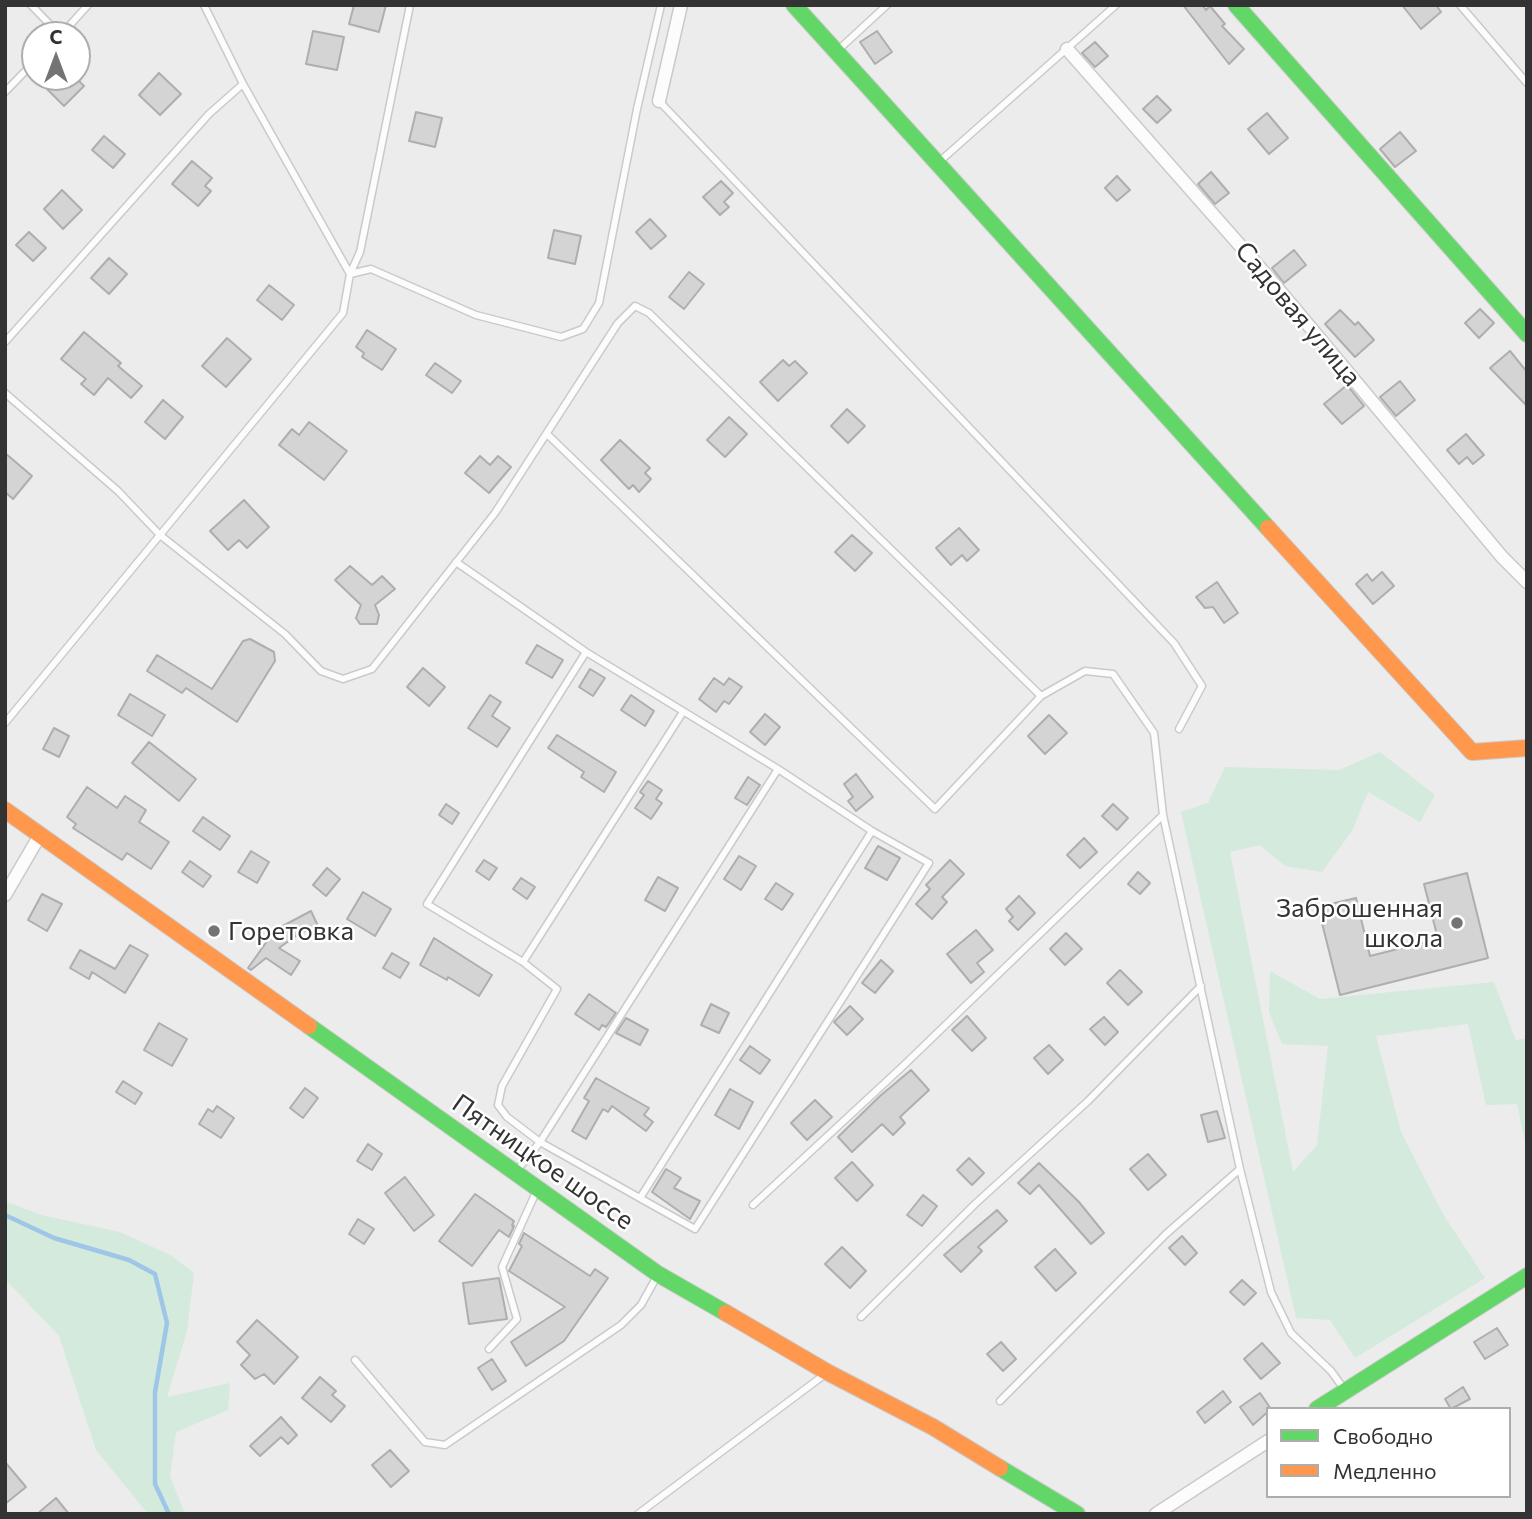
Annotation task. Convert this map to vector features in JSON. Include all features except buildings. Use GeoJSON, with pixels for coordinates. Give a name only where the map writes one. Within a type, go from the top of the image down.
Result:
{"type":"FeatureCollection","features":[{"type":"Feature","properties":{"kind":"street"},"geometry":{"type":"LineString","coordinates":[[659,100],[681,5]]}},
{"type":"Feature","properties":{"kind":"street"},"geometry":{"type":"LineString","coordinates":[[794,5],[1472,752],[1527,748]]}},
{"type":"Feature","properties":{"kind":"street"},"geometry":{"type":"LineString","coordinates":[[1236,5],[1527,334]]}},
{"type":"Feature","properties":{"kind":"street","name":"Садовая улица"},"geometry":{"type":"LineString","coordinates":[[1067,49],[1275,284],[1502,557],[1527,582]]}},
{"type":"Feature","properties":{"kind":"street","name":"Пятницкое шоссе"},"geometry":{"type":"LineString","coordinates":[[5,810],[658,1274],[827,1372],[933,1427],[1077,1514]]}},
{"type":"Feature","properties":{"kind":"street"},"geometry":{"type":"LineString","coordinates":[[5,895],[40,835]]}},
{"type":"Feature","properties":{"kind":"street"},"geometry":{"type":"LineString","coordinates":[[1320,1407],[1527,1276]]}},
{"type":"Feature","properties":{"kind":"street"},"geometry":{"type":"LineString","coordinates":[[1156,1514],[1266,1442]]}},
{"type":"Feature","properties":{"kind":"lane"},"geometry":{"type":"LineString","coordinates":[[31,5],[46,21]]}},
{"type":"Feature","properties":{"kind":"lane"},"geometry":{"type":"LineString","coordinates":[[73,21],[88,5]]}},
{"type":"Feature","properties":{"kind":"lane"},"geometry":{"type":"LineString","coordinates":[[204,5],[243,84],[350,274]]}},
{"type":"Feature","properties":{"kind":"lane"},"geometry":{"type":"LineString","coordinates":[[5,723],[343,313],[350,274],[360,252],[410,5]]}},
{"type":"Feature","properties":{"kind":"lane"},"geometry":{"type":"LineString","coordinates":[[350,274],[371,269],[477,315],[561,337],[583,329],[599,303],[637,109],[661,5]]}},
{"type":"Feature","properties":{"kind":"lane"},"geometry":{"type":"LineString","coordinates":[[835,52],[887,5]]}},
{"type":"Feature","properties":{"kind":"lane"},"geometry":{"type":"LineString","coordinates":[[939,162],[1116,5]]}},
{"type":"Feature","properties":{"kind":"lane"},"geometry":{"type":"LineString","coordinates":[[1460,5],[1527,83]]}},
{"type":"Feature","properties":{"kind":"lane"},"geometry":{"type":"LineString","coordinates":[[5,92],[21,75]]}},
{"type":"Feature","properties":{"kind":"lane"},"geometry":{"type":"LineString","coordinates":[[5,342],[209,114],[243,84]]}},
{"type":"Feature","properties":{"kind":"lane"},"geometry":{"type":"LineString","coordinates":[[659,100],[1174,643],[1202,686],[1179,729]]}},
{"type":"Feature","properties":{"kind":"lane"},"geometry":{"type":"LineString","coordinates":[[5,393],[118,491],[160,535],[285,634],[321,671],[343,678],[372,668],[495,513],[618,323],[635,306],[649,313],[1041,696]]}},
{"type":"Feature","properties":{"kind":"lane"},"geometry":{"type":"LineString","coordinates":[[547,434],[935,809],[1041,696],[1085,671],[1113,674],[1154,733],[1163,815],[1240,1169],[1271,1292],[1291,1333],[1331,1371],[1345,1391]]}},
{"type":"Feature","properties":{"kind":"lane"},"geometry":{"type":"LineString","coordinates":[[456,562],[586,652],[778,769],[872,831],[929,863],[695,1229],[540,1142],[508,1118],[498,1105],[502,1086],[557,989],[523,962],[427,904],[586,652]]}},
{"type":"Feature","properties":{"kind":"lane"},"geometry":{"type":"LineString","coordinates":[[523,962],[682,712]]}},
{"type":"Feature","properties":{"kind":"lane"},"geometry":{"type":"LineString","coordinates":[[514,1173],[540,1142],[778,769]]}},
{"type":"Feature","properties":{"kind":"lane"},"geometry":{"type":"LineString","coordinates":[[753,1205],[902,1067],[1163,815]]}},
{"type":"Feature","properties":{"kind":"lane"},"geometry":{"type":"LineString","coordinates":[[640,1198],[872,831]]}},
{"type":"Feature","properties":{"kind":"lane"},"geometry":{"type":"LineString","coordinates":[[861,1317],[975,1204],[1088,1101],[1201,986]]}},
{"type":"Feature","properties":{"kind":"lane"},"geometry":{"type":"LineString","coordinates":[[1000,1401],[1166,1234],[1240,1169]]}},
{"type":"Feature","properties":{"kind":"lane"},"geometry":{"type":"LineString","coordinates":[[489,1349],[517,1319],[502,1268],[538,1190]]}},
{"type":"Feature","properties":{"kind":"lane"},"geometry":{"type":"LineString","coordinates":[[355,1360],[425,1442],[445,1444],[516,1400],[621,1325],[641,1305],[658,1274]]}},
{"type":"Feature","properties":{"kind":"lane"},"geometry":{"type":"LineString","coordinates":[[638,1514],[827,1372]]}},
{"type":"Feature","properties":{"kind":"green space"},"geometry":{"type":"Polygon","coordinates":[[[1380,752],[1435,795],[1420,822],[1368,792],[1352,831],[1322,872],[1285,866],[1260,845],[1230,852],[1293,1172],[1317,1145],[1328,1046],[1282,1044],[1269,1012],[1270,971],[1320,999],[1494,982],[1516,1040],[1527,1038],[1527,1152],[1517,1104],[1486,1105],[1468,1024],[1376,1036],[1401,1132],[1443,1214],[1485,1278],[1355,1358],[1330,1320],[1296,1318],[1181,812],[1208,803],[1225,767],[1339,770],[1380,752]]]}},
{"type":"Feature","properties":{"kind":"green space"},"geometry":{"type":"Polygon","coordinates":[[[5,1201],[41,1215],[120,1232],[172,1256],[194,1273],[187,1331],[167,1397],[230,1383],[228,1410],[176,1432],[170,1476],[185,1514],[148,1514],[96,1450],[59,1336],[5,1279],[5,1201]]]}},
{"type":"Feature","properties":{"kind":"waterway","name":"Горетовка"},"geometry":{"type":"LineString","coordinates":[[5,1215],[54,1238],[129,1260],[155,1274],[167,1323],[155,1392],[155,1484],[169,1514]]}},
{"type":"Feature","properties":{"kind":"traffic: fast"},"geometry":{"type":"LineString","coordinates":[[794,5],[1268,528]]}},
{"type":"Feature","properties":{"kind":"traffic: fast"},"geometry":{"type":"LineString","coordinates":[[1236,5],[1527,334]]}},
{"type":"Feature","properties":{"kind":"traffic: fast"},"geometry":{"type":"LineString","coordinates":[[309,1026],[658,1274],[726,1313]]}},
{"type":"Feature","properties":{"kind":"traffic: fast"},"geometry":{"type":"LineString","coordinates":[[1320,1407],[1527,1276]]}},
{"type":"Feature","properties":{"kind":"traffic: fast"},"geometry":{"type":"LineString","coordinates":[[1000,1468],[1077,1514]]}},
{"type":"Feature","properties":{"kind":"traffic: slow"},"geometry":{"type":"LineString","coordinates":[[1268,528],[1472,752],[1527,748]]}},
{"type":"Feature","properties":{"kind":"traffic: slow"},"geometry":{"type":"LineString","coordinates":[[5,810],[309,1026]]}},
{"type":"Feature","properties":{"kind":"traffic: slow"},"geometry":{"type":"LineString","coordinates":[[726,1313],[827,1372],[933,1427],[1000,1468]]}},
{"type":"Feature","properties":{"kind":"place","name":"Заброшенная школа"},"geometry":{"type":"Point","coordinates":[1457,923]}},
{"type":"Feature","properties":{"kind":"place","name":"Горетовка"},"geometry":{"type":"Point","coordinates":[214,931]}}]}
